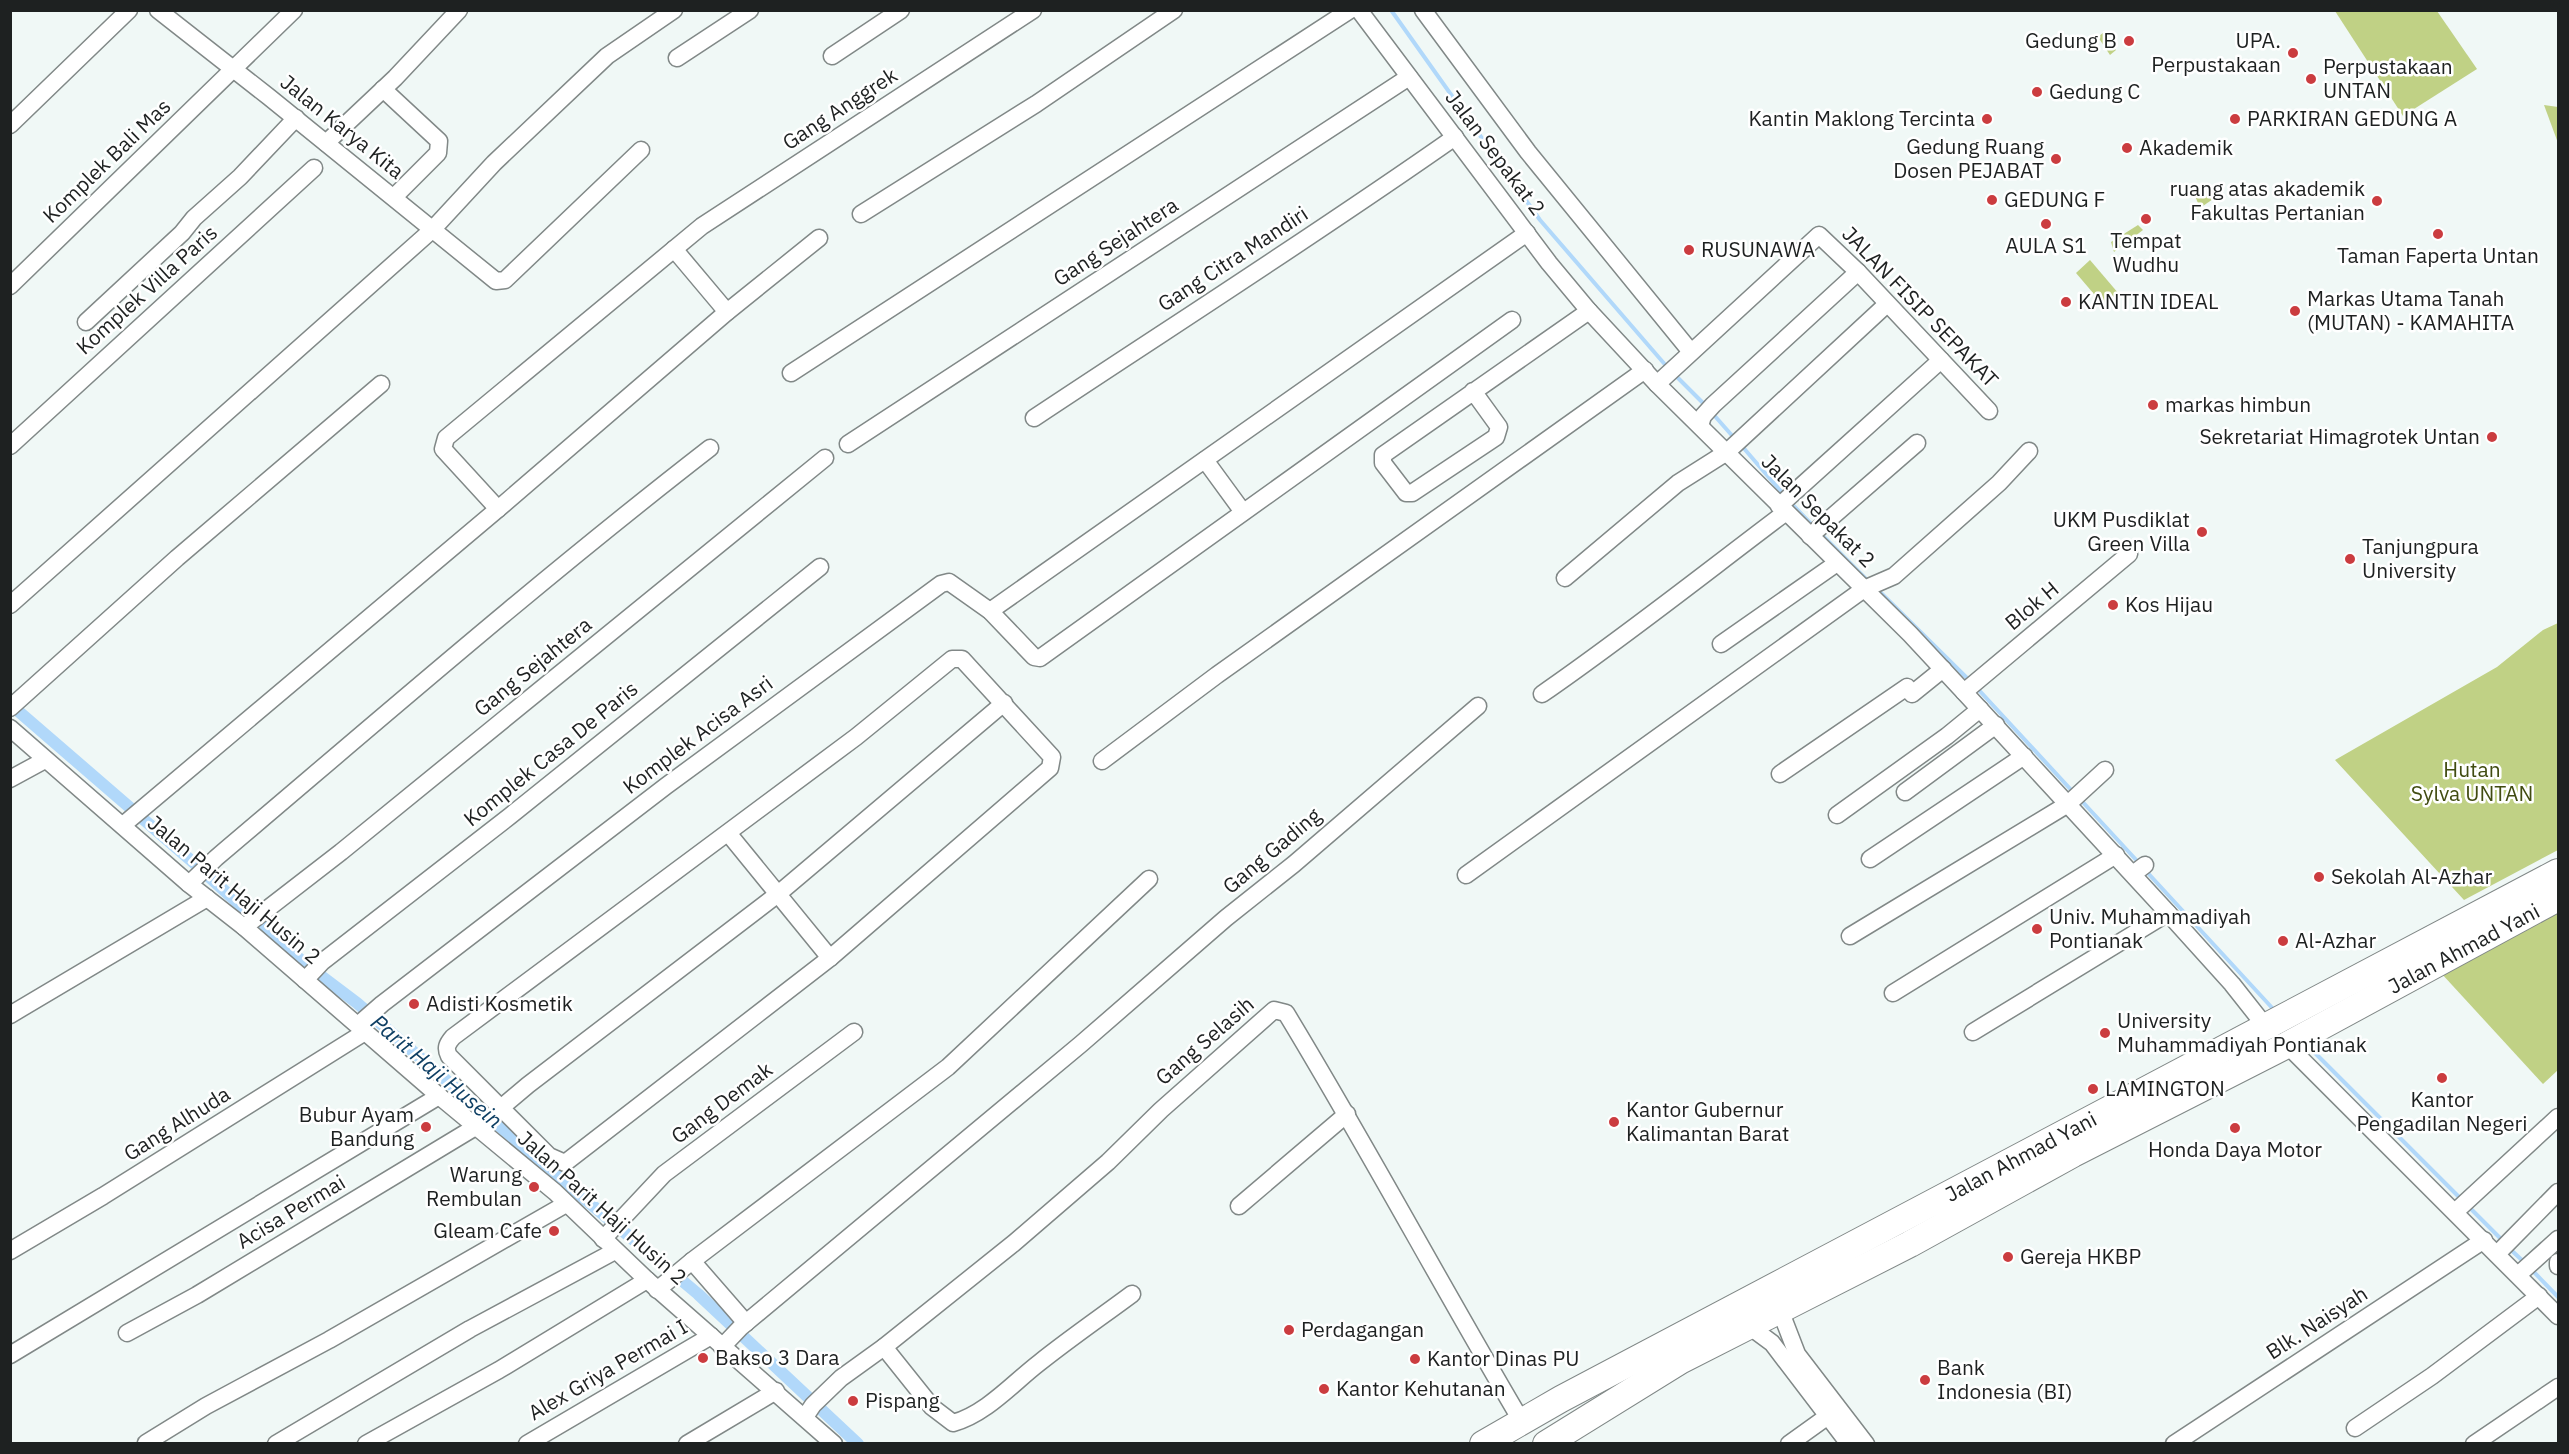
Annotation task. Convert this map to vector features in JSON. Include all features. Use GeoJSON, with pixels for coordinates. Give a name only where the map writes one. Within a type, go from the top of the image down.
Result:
{"type":"FeatureCollection","features":[{"type":"Feature","properties":{"kind":"highway","name":"Jalan Ahmad Yani"},"geometry":{"type":"LineString","coordinates":[[2286,1031],[2559,872]]}},
{"type":"Feature","properties":{"kind":"highway","name":"Jalan Ahmad Yani"},"geometry":{"type":"LineString","coordinates":[[1484,1443],[1561,1399],[2286,1031],[2559,898]]}},
{"type":"Feature","properties":{"kind":"highway","name":"Jalan Ahmad Yani"},"geometry":{"type":"LineString","coordinates":[[1546,1443],[1680,1362],[1780,1310],[2190,1081]]}},
{"type":"Feature","properties":{"kind":"street"},"geometry":{"type":"LineString","coordinates":[[10,125],[129,10]]}},
{"type":"Feature","properties":{"kind":"street","name":"Komplek Bali Mas"},"geometry":{"type":"LineString","coordinates":[[10,286],[294,10]]}},
{"type":"Feature","properties":{"kind":"street"},"geometry":{"type":"LineString","coordinates":[[326,143],[383,89],[459,10]]}},
{"type":"Feature","properties":{"kind":"street"},"geometry":{"type":"LineString","coordinates":[[10,605],[432,230],[494,163],[607,56],[674,10]]}},
{"type":"Feature","properties":{"kind":"street"},"geometry":{"type":"LineString","coordinates":[[677,58],[750,10]]}},
{"type":"Feature","properties":{"kind":"street"},"geometry":{"type":"LineString","coordinates":[[832,56],[901,10]]}},
{"type":"Feature","properties":{"kind":"street","name":"Gang Anggrek"},"geometry":{"type":"LineString","coordinates":[[498,509],[442,449],[446,438],[702,226],[1033,10]]}},
{"type":"Feature","properties":{"kind":"street"},"geometry":{"type":"LineString","coordinates":[[861,214],[1036,104],[1174,10]]}},
{"type":"Feature","properties":{"kind":"street"},"geometry":{"type":"LineString","coordinates":[[791,373],[1350,10]]}},
{"type":"Feature","properties":{"kind":"street","name":"Jalan Sepakat 2"},"geometry":{"type":"LineString","coordinates":[[1359,10],[1527,233],[1589,311],[1645,370],[1666,376],[1706,416],[1730,449],[1816,531],[1836,563],[1875,585],[1943,669],[1971,686],[1980,709],[2024,756],[2080,800],[2116,855],[2138,870],[2168,913],[2232,984],[2286,1031],[2458,1209],[2484,1240],[2505,1245],[2526,1268],[2552,1303]]}},
{"type":"Feature","properties":{"kind":"street"},"geometry":{"type":"LineString","coordinates":[[1424,10],[1528,152],[1691,352],[1666,376]]}},
{"type":"Feature","properties":{"kind":"street","name":"Jalan Karya Kita"},"geometry":{"type":"LineString","coordinates":[[169,13],[234,69],[496,281],[505,280],[641,150]]}},
{"type":"Feature","properties":{"kind":"street","name":"Gang Sejahtera"},"geometry":{"type":"LineString","coordinates":[[848,444],[1409,78]]}},
{"type":"Feature","properties":{"kind":"street"},"geometry":{"type":"LineString","coordinates":[[383,89],[439,141],[440,147],[438,153],[394,197]]}},
{"type":"Feature","properties":{"kind":"street"},"geometry":{"type":"LineString","coordinates":[[86,322],[240,177],[296,118]]}},
{"type":"Feature","properties":{"kind":"street","name":"Gang Citra Mandiri"},"geometry":{"type":"LineString","coordinates":[[1034,418],[1201,306],[1358,205],[1455,137]]}},
{"type":"Feature","properties":{"kind":"street","name":"Komplek Villa Paris"},"geometry":{"type":"LineString","coordinates":[[10,446],[314,168]]}},
{"type":"Feature","properties":{"kind":"street"},"geometry":{"type":"LineString","coordinates":[[990,611],[1527,233]]}},
{"type":"Feature","properties":{"kind":"street","name":"JALAN FISIP SEPAKAT"},"geometry":{"type":"LineString","coordinates":[[1691,352],[1819,236],[1858,272],[1989,411]]}},
{"type":"Feature","properties":{"kind":"street"},"geometry":{"type":"LineString","coordinates":[[126,824],[727,312],[819,238]]}},
{"type":"Feature","properties":{"kind":"street"},"geometry":{"type":"LineString","coordinates":[[674,249],[727,312]]}},
{"type":"Feature","properties":{"kind":"street"},"geometry":{"type":"LineString","coordinates":[[1706,416],[1858,272]]}},
{"type":"Feature","properties":{"kind":"street"},"geometry":{"type":"LineString","coordinates":[[1565,578],[1678,483],[1730,449],[1887,304]]}},
{"type":"Feature","properties":{"kind":"street"},"geometry":{"type":"LineString","coordinates":[[1473,391],[1499,428],[1496,437],[1412,493],[1407,493],[1383,463],[1383,455],[1473,391],[1589,311]]}},
{"type":"Feature","properties":{"kind":"street"},"geometry":{"type":"LineString","coordinates":[[1205,460],[1243,512],[1512,320]]}},
{"type":"Feature","properties":{"kind":"street"},"geometry":{"type":"LineString","coordinates":[[1542,694],[1607,649],[1786,502],[1941,360]]}},
{"type":"Feature","properties":{"kind":"street"},"geometry":{"type":"LineString","coordinates":[[1102,761],[1217,675],[1645,370]]}},
{"type":"Feature","properties":{"kind":"street"},"geometry":{"type":"LineString","coordinates":[[14,704],[177,558],[381,384]]}},
{"type":"Feature","properties":{"kind":"street"},"geometry":{"type":"LineString","coordinates":[[1816,531],[1917,443]]}},
{"type":"Feature","properties":{"kind":"street"},"geometry":{"type":"LineString","coordinates":[[190,882],[629,512],[710,448]]}},
{"type":"Feature","properties":{"kind":"street"},"geometry":{"type":"LineString","coordinates":[[1466,875],[1875,585],[1894,576],[1999,483],[2029,451]]}},
{"type":"Feature","properties":{"kind":"street","name":"Gang Sejahtera"},"geometry":{"type":"LineString","coordinates":[[246,925],[341,852],[825,458]]}},
{"type":"Feature","properties":{"kind":"street","name":"Komplek Acisa Asri"},"geometry":{"type":"LineString","coordinates":[[362,1026],[382,1004],[666,786],[941,584],[949,582],[990,611],[1034,657],[1040,657],[1243,512]]}},
{"type":"Feature","properties":{"kind":"street","name":"Blok H"},"geometry":{"type":"LineString","coordinates":[[1971,686],[2129,554]]}},
{"type":"Feature","properties":{"kind":"street"},"geometry":{"type":"LineString","coordinates":[[1721,644],[1836,563]]}},
{"type":"Feature","properties":{"kind":"street","name":"Komplek Casa De Paris"},"geometry":{"type":"LineString","coordinates":[[307,978],[322,962],[510,816],[820,567]]}},
{"type":"Feature","properties":{"kind":"street"},"geometry":{"type":"LineString","coordinates":[[952,659],[962,659],[1004,703],[1052,757],[1050,768],[830,958],[565,1163],[549,1156],[498,1110],[449,1056],[446,1050],[448,1043],[856,737],[952,659]]}},
{"type":"Feature","properties":{"kind":"street"},"geometry":{"type":"LineString","coordinates":[[1780,774],[1907,687],[1912,694],[1943,669]]}},
{"type":"Feature","properties":{"kind":"street","name":"Acisa Permai"},"geometry":{"type":"LineString","coordinates":[[127,1333],[197,1295],[480,1127],[498,1110],[778,894],[1004,703]]}},
{"type":"Feature","properties":{"kind":"street","name":"Gang Gading"},"geometry":{"type":"LineString","coordinates":[[730,1334],[1095,1032],[1226,918],[1294,864],[1478,706]]}},
{"type":"Feature","properties":{"kind":"street"},"geometry":{"type":"LineString","coordinates":[[1837,815],[1947,736],[1980,709]]}},
{"type":"Feature","properties":{"kind":"street"},"geometry":{"type":"LineString","coordinates":[[1905,792],[1996,725]]}},
{"type":"Feature","properties":{"kind":"street","name":"Jalan Parit Haji Husin 2"},"geometry":{"type":"LineString","coordinates":[[10,728],[45,760],[126,824],[207,898],[246,925],[439,1096],[480,1127],[609,1241],[730,1334],[776,1391],[808,1413],[833,1443]]}},
{"type":"Feature","properties":{"kind":"street"},"geometry":{"type":"LineString","coordinates":[[1870,858],[2024,756]]}},
{"type":"Feature","properties":{"kind":"street"},"geometry":{"type":"LineString","coordinates":[[10,779],[45,760]]}},
{"type":"Feature","properties":{"kind":"street"},"geometry":{"type":"LineString","coordinates":[[1850,936],[2080,800],[2105,770]]}},
{"type":"Feature","properties":{"kind":"street"},"geometry":{"type":"LineString","coordinates":[[728,833],[830,958]]}},
{"type":"Feature","properties":{"kind":"street"},"geometry":{"type":"LineString","coordinates":[[1893,993],[2116,855]]}},
{"type":"Feature","properties":{"kind":"street"},"geometry":{"type":"LineString","coordinates":[[366,1443],[661,1281],[692,1261],[948,1068],[1149,879]]}},
{"type":"Feature","properties":{"kind":"street"},"geometry":{"type":"LineString","coordinates":[[10,1015],[207,898]]}},
{"type":"Feature","properties":{"kind":"street"},"geometry":{"type":"LineString","coordinates":[[1973,1032],[2168,913]]}},
{"type":"Feature","properties":{"kind":"street","name":"Gang Selasih"},"geometry":{"type":"LineString","coordinates":[[808,1413],[841,1378],[884,1347],[1014,1243],[1108,1162],[1161,1110],[1275,1010],[1286,1013],[1347,1114],[1450,1299],[1522,1422]]}},
{"type":"Feature","properties":{"kind":"street","name":"Gang Alhuda"},"geometry":{"type":"LineString","coordinates":[[10,1251],[113,1191],[362,1026]]}},
{"type":"Feature","properties":{"kind":"street","name":"Gang Demak"},"geometry":{"type":"LineString","coordinates":[[276,1443],[470,1329],[609,1241],[624,1217],[664,1174],[854,1032]]}},
{"type":"Feature","properties":{"kind":"street"},"geometry":{"type":"LineString","coordinates":[[10,1355],[439,1096]]}},
{"type":"Feature","properties":{"kind":"street"},"geometry":{"type":"LineString","coordinates":[[1239,1206],[1347,1114]]}},
{"type":"Feature","properties":{"kind":"street"},"geometry":{"type":"LineString","coordinates":[[2458,1209],[2559,1117]]}},
{"type":"Feature","properties":{"kind":"street"},"geometry":{"type":"LineString","coordinates":[[2505,1245],[2559,1192]]}},
{"type":"Feature","properties":{"kind":"street"},"geometry":{"type":"LineString","coordinates":[[146,1443],[207,1406],[359,1323],[566,1204]]}},
{"type":"Feature","properties":{"kind":"street"},"geometry":{"type":"LineString","coordinates":[[2526,1268],[2559,1239]]}},
{"type":"Feature","properties":{"kind":"street","name":"Blk. Naisyah"},"geometry":{"type":"LineString","coordinates":[[2174,1443],[2484,1240]]}},
{"type":"Feature","properties":{"kind":"street"},"geometry":{"type":"LineString","coordinates":[[692,1261],[730,1334]]}},
{"type":"Feature","properties":{"kind":"street"},"geometry":{"type":"LineString","coordinates":[[884,1347],[932,1407],[953,1423],[964,1420],[981,1409],[1041,1361],[1132,1294]]}},
{"type":"Feature","properties":{"kind":"street"},"geometry":{"type":"LineString","coordinates":[[2355,1428],[2432,1376],[2552,1303]]}},
{"type":"Feature","properties":{"kind":"street"},"geometry":{"type":"LineString","coordinates":[[1780,1310],[1797,1354],[1849,1443]]}},
{"type":"Feature","properties":{"kind":"street"},"geometry":{"type":"LineString","coordinates":[[1749,1326],[1772,1343],[1825,1404],[1866,1443]]}},
{"type":"Feature","properties":{"kind":"street","name":"Alex Griya Permai I"},"geometry":{"type":"LineString","coordinates":[[528,1443],[730,1334]]}},
{"type":"Feature","properties":{"kind":"street"},"geometry":{"type":"LineString","coordinates":[[2474,1443],[2559,1387]]}},
{"type":"Feature","properties":{"kind":"street"},"geometry":{"type":"LineString","coordinates":[[687,1443],[776,1391]]}},
{"type":"Feature","properties":{"kind":"street"},"geometry":{"type":"LineString","coordinates":[[1789,1443],[1825,1404]]}},
{"type":"Feature","properties":{"kind":"green space"},"geometry":{"type":"Polygon","coordinates":[[[2335,11],[2437,11],[2477,69],[2403,116],[2335,11]]]}},
{"type":"Feature","properties":{"kind":"green space"},"geometry":{"type":"Polygon","coordinates":[[[2104,32],[2116,50],[2110,55],[2098,37],[2104,32]]]}},
{"type":"Feature","properties":{"kind":"green space"},"geometry":{"type":"Polygon","coordinates":[[[2544,105],[2558,107],[2558,143],[2544,105]]]}},
{"type":"Feature","properties":{"kind":"green space"},"geometry":{"type":"Polygon","coordinates":[[[2206,184],[2216,197],[2200,208],[2193,191],[2206,184]]]}},
{"type":"Feature","properties":{"kind":"green space"},"geometry":{"type":"Polygon","coordinates":[[[2138,225],[2143,230],[2114,252],[2111,242],[2138,225]]]}},
{"type":"Feature","properties":{"kind":"green space"},"geometry":{"type":"Polygon","coordinates":[[[2090,260],[2119,294],[2105,307],[2076,273],[2090,260]]]}},
{"type":"Feature","properties":{"kind":"green space","name":"Hutan Sylva UNTAN"},"geometry":{"type":"Polygon","coordinates":[[[2558,623],[2558,850],[2464,900],[2335,760],[2497,667],[2543,630],[2558,623]]]}},
{"type":"Feature","properties":{"kind":"green space"},"geometry":{"type":"Polygon","coordinates":[[[2558,911],[2558,1070],[2543,1084],[2441,973],[2558,911]]]}},
{"type":"Feature","properties":{"kind":"waterway"},"geometry":{"type":"LineString","coordinates":[[1391,10],[1540,220],[1668,368]]}},
{"type":"Feature","properties":{"kind":"waterway"},"geometry":{"type":"LineString","coordinates":[[1675,375],[1706,406]]}},
{"type":"Feature","properties":{"kind":"waterway"},"geometry":{"type":"LineString","coordinates":[[1713,414],[1736,440]]}},
{"type":"Feature","properties":{"kind":"waterway"},"geometry":{"type":"LineString","coordinates":[[1741,445],[1785,496]]}},
{"type":"Feature","properties":{"kind":"waterway"},"geometry":{"type":"LineString","coordinates":[[1790,502],[1814,527]]}},
{"type":"Feature","properties":{"kind":"waterway"},"geometry":{"type":"LineString","coordinates":[[1819,532],[1869,582]]}},
{"type":"Feature","properties":{"kind":"waterway"},"geometry":{"type":"LineString","coordinates":[[1877,589],[1970,681]]}},
{"type":"Feature","properties":{"kind":"waterway"},"geometry":{"type":"LineString","coordinates":[[1977,688],[2074,793]]}},
{"type":"Feature","properties":{"kind":"waterway","name":"Parit Haji Husein"},"geometry":{"type":"LineString","coordinates":[[10,704],[194,863],[304,963],[357,1003],[698,1294],[858,1444]]}},
{"type":"Feature","properties":{"kind":"waterway"},"geometry":{"type":"LineString","coordinates":[[2079,798],[2139,863]]}},
{"type":"Feature","properties":{"kind":"waterway"},"geometry":{"type":"LineString","coordinates":[[2146,871],[2275,1011]]}},
{"type":"Feature","properties":{"kind":"waterway"},"geometry":{"type":"LineString","coordinates":[[2307,1045],[2461,1199]]}},
{"type":"Feature","properties":{"kind":"waterway"},"geometry":{"type":"LineString","coordinates":[[2468,1206],[2503,1241]]}},
{"type":"Feature","properties":{"kind":"waterway"},"geometry":{"type":"LineString","coordinates":[[2510,1249],[2524,1262]]}},
{"type":"Feature","properties":{"kind":"waterway"},"geometry":{"type":"LineString","coordinates":[[2532,1270],[2558,1297]]}},
{"type":"Feature","properties":{"kind":"place","name":"Gedung B"},"geometry":{"type":"Point","coordinates":[2129,41]}},
{"type":"Feature","properties":{"kind":"place","name":"UPA. Perpustakaan"},"geometry":{"type":"Point","coordinates":[2293,53]}},
{"type":"Feature","properties":{"kind":"place","name":"Perpustakaan UNTAN"},"geometry":{"type":"Point","coordinates":[2311,79]}},
{"type":"Feature","properties":{"kind":"place","name":"Gedung C"},"geometry":{"type":"Point","coordinates":[2037,92]}},
{"type":"Feature","properties":{"kind":"place","name":"Kantin Maklong Tercinta"},"geometry":{"type":"Point","coordinates":[1987,119]}},
{"type":"Feature","properties":{"kind":"place","name":"PARKIRAN GEDUNG A"},"geometry":{"type":"Point","coordinates":[2235,119]}},
{"type":"Feature","properties":{"kind":"place","name":"Akademik"},"geometry":{"type":"Point","coordinates":[2127,148]}},
{"type":"Feature","properties":{"kind":"place","name":"Gedung Ruang Dosen PEJABAT"},"geometry":{"type":"Point","coordinates":[2056,159]}},
{"type":"Feature","properties":{"kind":"place","name":"GEDUNG F"},"geometry":{"type":"Point","coordinates":[1992,200]}},
{"type":"Feature","properties":{"kind":"place","name":"ruang atas akademik Fakultas Pertanian"},"geometry":{"type":"Point","coordinates":[2377,201]}},
{"type":"Feature","properties":{"kind":"place","name":"Tempat Wudhu"},"geometry":{"type":"Point","coordinates":[2146,219]}},
{"type":"Feature","properties":{"kind":"place","name":"AULA S1"},"geometry":{"type":"Point","coordinates":[2046,224]}},
{"type":"Feature","properties":{"kind":"place","name":"Taman Faperta Untan"},"geometry":{"type":"Point","coordinates":[2438,234]}},
{"type":"Feature","properties":{"kind":"place","name":"RUSUNAWA"},"geometry":{"type":"Point","coordinates":[1689,250]}},
{"type":"Feature","properties":{"kind":"place","name":"KANTIN IDEAL"},"geometry":{"type":"Point","coordinates":[2066,302]}},
{"type":"Feature","properties":{"kind":"place","name":"Markas Utama Tanah (MUTAN) - KAMAHITA"},"geometry":{"type":"Point","coordinates":[2295,311]}},
{"type":"Feature","properties":{"kind":"place","name":"markas himbun"},"geometry":{"type":"Point","coordinates":[2153,405]}},
{"type":"Feature","properties":{"kind":"place","name":"Sekretariat Himagrotek Untan"},"geometry":{"type":"Point","coordinates":[2492,437]}},
{"type":"Feature","properties":{"kind":"place","name":"UKM Pusdiklat Green Villa"},"geometry":{"type":"Point","coordinates":[2202,532]}},
{"type":"Feature","properties":{"kind":"place","name":"Tanjungpura University"},"geometry":{"type":"Point","coordinates":[2350,559]}},
{"type":"Feature","properties":{"kind":"place","name":"Kos Hijau"},"geometry":{"type":"Point","coordinates":[2113,605]}},
{"type":"Feature","properties":{"kind":"place","name":"Sekolah Al-Azhar"},"geometry":{"type":"Point","coordinates":[2319,877]}},
{"type":"Feature","properties":{"kind":"place","name":"Univ. Muhammadiyah Pontianak"},"geometry":{"type":"Point","coordinates":[2037,929]}},
{"type":"Feature","properties":{"kind":"place","name":"Al-Azhar"},"geometry":{"type":"Point","coordinates":[2283,941]}},
{"type":"Feature","properties":{"kind":"place","name":"Adisti Kosmetik"},"geometry":{"type":"Point","coordinates":[414,1004]}},
{"type":"Feature","properties":{"kind":"place","name":"University Muhammadiyah Pontianak"},"geometry":{"type":"Point","coordinates":[2105,1033]}},
{"type":"Feature","properties":{"kind":"place","name":"Kantor Pengadilan Negeri"},"geometry":{"type":"Point","coordinates":[2442,1078]}},
{"type":"Feature","properties":{"kind":"place","name":"LAMINGTON"},"geometry":{"type":"Point","coordinates":[2093,1089]}},
{"type":"Feature","properties":{"kind":"place","name":"Kantor Gubernur Kalimantan Barat"},"geometry":{"type":"Point","coordinates":[1614,1122]}},
{"type":"Feature","properties":{"kind":"place","name":"Bubur Ayam Bandung"},"geometry":{"type":"Point","coordinates":[426,1127]}},
{"type":"Feature","properties":{"kind":"place","name":"Honda Daya Motor"},"geometry":{"type":"Point","coordinates":[2235,1128]}},
{"type":"Feature","properties":{"kind":"place","name":"Warung Rembulan"},"geometry":{"type":"Point","coordinates":[534,1187]}},
{"type":"Feature","properties":{"kind":"place","name":"Gleam Cafe"},"geometry":{"type":"Point","coordinates":[554,1231]}},
{"type":"Feature","properties":{"kind":"place","name":"Gereja HKBP"},"geometry":{"type":"Point","coordinates":[2008,1257]}},
{"type":"Feature","properties":{"kind":"place","name":"Perdagangan"},"geometry":{"type":"Point","coordinates":[1289,1330]}},
{"type":"Feature","properties":{"kind":"place","name":"Bakso 3 Dara"},"geometry":{"type":"Point","coordinates":[703,1358]}},
{"type":"Feature","properties":{"kind":"place","name":"Kantor Dinas PU"},"geometry":{"type":"Point","coordinates":[1415,1359]}},
{"type":"Feature","properties":{"kind":"place","name":"Bank Indonesia (BI)"},"geometry":{"type":"Point","coordinates":[1925,1380]}},
{"type":"Feature","properties":{"kind":"place","name":"Kantor Kehutanan"},"geometry":{"type":"Point","coordinates":[1324,1389]}},
{"type":"Feature","properties":{"kind":"place","name":"Pispang"},"geometry":{"type":"Point","coordinates":[853,1401]}}]}
